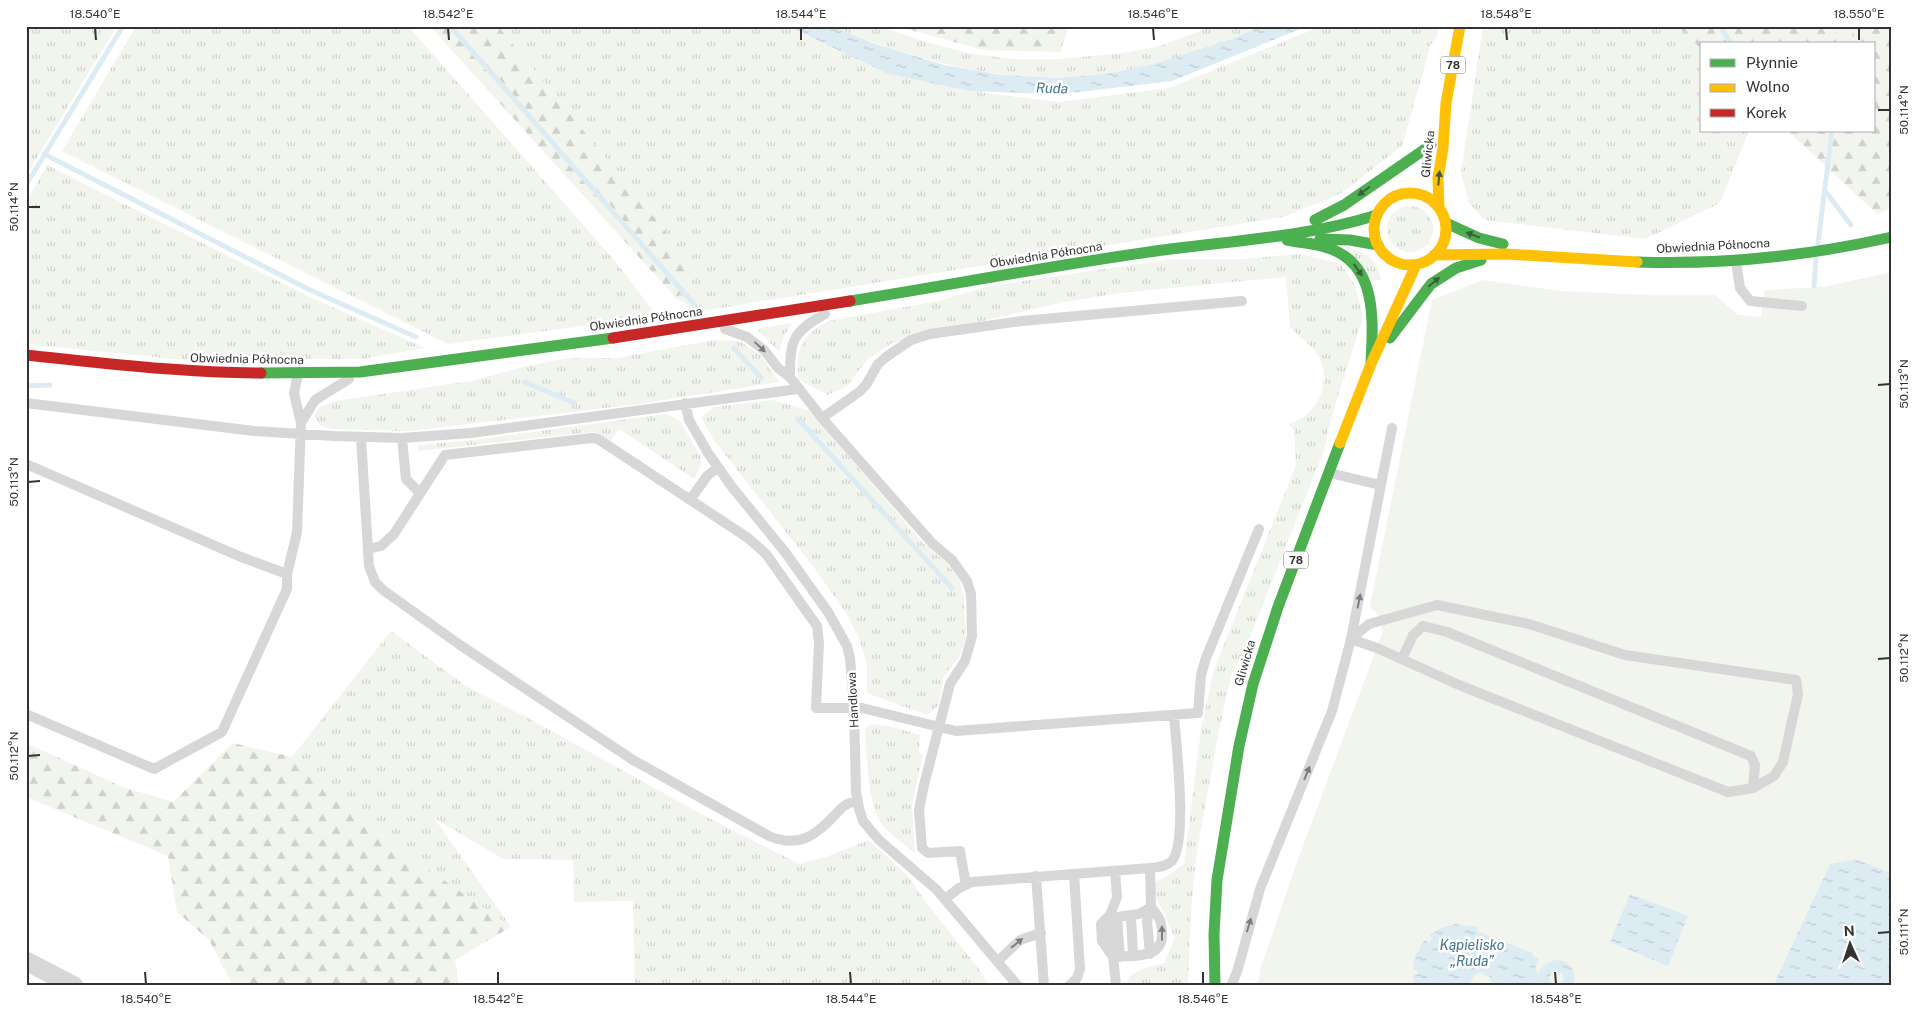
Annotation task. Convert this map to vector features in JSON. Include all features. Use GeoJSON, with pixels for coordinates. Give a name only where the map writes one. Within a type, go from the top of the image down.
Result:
{"type":"FeatureCollection","features":[{"type":"Feature","properties":{"kind":"main road","name":"Gliwicka"},"geometry":{"type":"LineString","coordinates":[[1439,208],[1438,178],[1443,148],[1446,103],[1460,26]]}},
{"type":"Feature","properties":{"kind":"main road","name":"Gliwicka"},"geometry":{"type":"LineString","coordinates":[[1425,162],[1446,103]]}},
{"type":"Feature","properties":{"kind":"main road"},"geometry":{"type":"LineString","coordinates":[[1267,237],[1336,211],[1431,145]]}},
{"type":"Feature","properties":{"kind":"main road","name":"Gliwicka"},"geometry":{"type":"LineString","coordinates":[[1406,194],[1413,183]]}},
{"type":"Feature","properties":{"kind":"main road"},"geometry":{"type":"LineString","coordinates":[[1439,208],[1425,196],[1418,194],[1406,194],[1390,199],[1384,204],[1377,215],[1374,227],[1378,245],[1386,256],[1397,263],[1416,265],[1434,256],[1445,238],[1446,223]]}},
{"type":"Feature","properties":{"kind":"main road","name":"78"},"geometry":{"type":"LineString","coordinates":[[1439,208],[1446,223]]}},
{"type":"Feature","properties":{"kind":"main road","name":"Obwiednia Północna"},"geometry":{"type":"LineString","coordinates":[[26,355],[185,371],[298,374],[360,372],[424,365],[710,324],[1148,252],[1267,237],[1351,222],[1377,215]]}},
{"type":"Feature","properties":{"kind":"main road","name":"Obwiednia Północna"},"geometry":{"type":"LineString","coordinates":[[1446,223],[1479,238],[1534,255]]}},
{"type":"Feature","properties":{"kind":"main road"},"geometry":{"type":"LineString","coordinates":[[1267,237],[1328,248],[1355,265],[1366,282],[1371,296],[1373,314],[1371,364]]}},
{"type":"Feature","properties":{"kind":"main road","name":"Obwiednia Północna"},"geometry":{"type":"LineString","coordinates":[[1267,237],[1350,240],[1378,245]]}},
{"type":"Feature","properties":{"kind":"main road","name":"Obwiednia Północna"},"geometry":{"type":"LineString","coordinates":[[1434,256],[1476,252],[1625,262],[1736,261],[1824,251],[1892,237]]}},
{"type":"Feature","properties":{"kind":"main road"},"geometry":{"type":"LineString","coordinates":[[1371,364],[1430,284],[1456,268],[1499,254]]}},
{"type":"Feature","properties":{"kind":"main road"},"geometry":{"type":"LineString","coordinates":[[1386,256],[1387,272]]}},
{"type":"Feature","properties":{"kind":"main road","name":"Gliwicka"},"geometry":{"type":"LineString","coordinates":[[1215,986],[1225,970],[1215,911],[1220,855],[1237,754],[1253,684],[1278,607],[1371,364],[1416,265]]}},
{"type":"Feature","properties":{"kind":"main road","name":"Gliwicka"},"geometry":{"type":"LineString","coordinates":[[1371,364],[1383,310]]}},
{"type":"Feature","properties":{"kind":"street"},"geometry":{"type":"LineString","coordinates":[[26,961],[74,986]]}},
{"type":"Feature","properties":{"kind":"lane"},"geometry":{"type":"LineString","coordinates":[[1736,261],[1740,288],[1750,301],[1802,306]]}},
{"type":"Feature","properties":{"kind":"lane"},"geometry":{"type":"LineString","coordinates":[[790,377],[791,350],[798,333],[811,321],[847,301]]}},
{"type":"Feature","properties":{"kind":"lane"},"geometry":{"type":"LineString","coordinates":[[822,418],[859,392],[866,385],[878,364],[886,357],[911,340],[930,334],[1022,321],[1242,301]]}},
{"type":"Feature","properties":{"kind":"lane"},"geometry":{"type":"LineString","coordinates":[[710,324],[747,337],[757,343],[778,368],[790,377],[822,418],[932,542],[952,560],[967,581],[970,594],[971,644],[965,661],[950,684],[920,801],[922,848],[928,853],[960,850],[966,884]]}},
{"type":"Feature","properties":{"kind":"lane"},"geometry":{"type":"LineString","coordinates":[[302,423],[315,400],[360,372]]}},
{"type":"Feature","properties":{"kind":"lane"},"geometry":{"type":"LineString","coordinates":[[26,714],[154,769],[222,732],[287,589],[287,574],[297,532],[302,423],[294,399],[298,374]]}},
{"type":"Feature","properties":{"kind":"lane"},"geometry":{"type":"LineString","coordinates":[[26,403],[254,431],[361,438],[402,438],[471,433],[798,389]]}},
{"type":"Feature","properties":{"kind":"lane","name":"Handlowa"},"geometry":{"type":"LineString","coordinates":[[685,403],[694,431],[718,467],[785,552],[836,625],[847,646],[850,658],[854,708],[857,801],[864,821],[872,833],[922,876],[945,899],[1018,986]]}},
{"type":"Feature","properties":{"kind":"lane"},"geometry":{"type":"LineString","coordinates":[[1231,986],[1225,970],[1332,711],[1351,639],[1392,428]]}},
{"type":"Feature","properties":{"kind":"lane"},"geometry":{"type":"LineString","coordinates":[[361,438],[369,566],[372,576],[384,590],[460,645],[633,760],[769,836],[781,841],[801,840],[814,834],[842,806],[857,801]]}},
{"type":"Feature","properties":{"kind":"lane"},"geometry":{"type":"LineString","coordinates":[[402,438],[406,478],[420,493]]}},
{"type":"Feature","properties":{"kind":"lane"},"geometry":{"type":"LineString","coordinates":[[368,549],[386,543],[445,454],[592,438],[598,439],[748,538],[766,554],[817,626],[819,643],[816,708],[862,708],[956,731],[1198,713],[1201,674],[1206,658],[1259,529]]}},
{"type":"Feature","properties":{"kind":"lane"},"geometry":{"type":"LineString","coordinates":[[26,464],[287,574]]}},
{"type":"Feature","properties":{"kind":"lane"},"geometry":{"type":"LineString","coordinates":[[690,500],[707,476],[718,467]]}},
{"type":"Feature","properties":{"kind":"lane"},"geometry":{"type":"LineString","coordinates":[[1329,473],[1380,485]]}},
{"type":"Feature","properties":{"kind":"lane"},"geometry":{"type":"LineString","coordinates":[[1437,605],[1529,624],[1625,654],[1796,680],[1798,694],[1783,762],[1774,776],[1753,788],[1728,792],[1459,685],[1365,643],[1351,639],[1369,624],[1437,605]]}},
{"type":"Feature","properties":{"kind":"lane"},"geometry":{"type":"LineString","coordinates":[[1402,659],[1413,636],[1423,626],[1447,632],[1752,756],[1755,764],[1753,788]]}},
{"type":"Feature","properties":{"kind":"lane"},"geometry":{"type":"LineString","coordinates":[[945,899],[966,884],[977,881],[1150,868],[1169,863],[1173,859],[1176,849],[1181,806],[1174,715]]}},
{"type":"Feature","properties":{"kind":"lane"},"geometry":{"type":"LineString","coordinates":[[1116,957],[1150,954],[1160,947],[1162,936],[1161,920],[1151,907],[1150,868]]}},
{"type":"Feature","properties":{"kind":"lane"},"geometry":{"type":"LineString","coordinates":[[1115,871],[1117,897],[1110,914],[1116,957]]}},
{"type":"Feature","properties":{"kind":"lane"},"geometry":{"type":"LineString","coordinates":[[1070,986],[1077,978],[1080,969],[1074,874]]}},
{"type":"Feature","properties":{"kind":"lane"},"geometry":{"type":"LineString","coordinates":[[1036,876],[1044,986]]}},
{"type":"Feature","properties":{"kind":"lane"},"geometry":{"type":"LineString","coordinates":[[1116,986],[1117,917],[1139,914],[1151,907]]}},
{"type":"Feature","properties":{"kind":"lane"},"geometry":{"type":"LineString","coordinates":[[1131,916],[1133,956]]}},
{"type":"Feature","properties":{"kind":"lane"},"geometry":{"type":"LineString","coordinates":[[998,961],[1020,940],[1041,933]]}},
{"type":"Feature","properties":{"kind":"green space"},"geometry":{"type":"Polygon","coordinates":[[[30,26],[117,26],[26,176],[26,31],[30,26]]]}},
{"type":"Feature","properties":{"kind":"green space"},"geometry":{"type":"Polygon","coordinates":[[[136,26],[408,26],[615,261],[657,316],[448,344],[62,151],[136,26]]]}},
{"type":"Feature","properties":{"kind":"green space"},"geometry":{"type":"Polygon","coordinates":[[[430,26],[498,26],[696,269],[677,299],[430,26]]]}},
{"type":"Feature","properties":{"kind":"green space"},"geometry":{"type":"Polygon","coordinates":[[[498,26],[788,26],[888,74],[970,91],[1059,102],[1169,88],[1322,26],[1439,26],[1437,36],[1431,44],[1402,146],[1340,194],[1283,217],[701,311],[677,299],[696,269],[498,26]]]}},
{"type":"Feature","properties":{"kind":"green space"},"geometry":{"type":"Polygon","coordinates":[[[832,26],[879,26],[926,42],[968,53],[1012,59],[1060,59],[1123,53],[1157,47],[1213,26],[1261,26],[1186,55],[1135,69],[1109,74],[1056,78],[998,74],[942,63],[886,47],[832,26]]]}},
{"type":"Feature","properties":{"kind":"green space"},"geometry":{"type":"Polygon","coordinates":[[[897,26],[1069,26],[1060,52],[983,50],[897,26]]]}},
{"type":"Feature","properties":{"kind":"green space"},"geometry":{"type":"Polygon","coordinates":[[[1483,26],[1677,26],[1700,48],[1700,132],[1749,132],[1720,203],[1645,239],[1485,220],[1469,203],[1461,172],[1483,26]]]}},
{"type":"Feature","properties":{"kind":"green space"},"geometry":{"type":"Polygon","coordinates":[[[1677,26],[1892,26],[1892,208],[1877,214],[1789,132],[1876,132],[1876,42],[1700,42],[1700,48],[1677,26]]]}},
{"type":"Feature","properties":{"kind":"green space"},"geometry":{"type":"Polygon","coordinates":[[[1809,26],[1853,26],[1854,37],[1809,26]]]}},
{"type":"Feature","properties":{"kind":"green space"},"geometry":{"type":"Polygon","coordinates":[[[47,165],[314,299],[425,348],[362,359],[175,359],[26,344],[26,202],[47,165]]]}},
{"type":"Feature","properties":{"kind":"green space"},"geometry":{"type":"Polygon","coordinates":[[[1415,206],[1427,212],[1432,220],[1432,238],[1427,246],[1419,251],[1405,252],[1393,246],[1388,238],[1387,224],[1393,212],[1401,207],[1415,206]]]}},
{"type":"Feature","properties":{"kind":"green space"},"geometry":{"type":"Polygon","coordinates":[[[1343,245],[1368,256],[1376,265],[1381,280],[1373,281],[1343,245]]]}},
{"type":"Feature","properties":{"kind":"green space"},"geometry":{"type":"Polygon","coordinates":[[[1300,254],[1341,264],[1355,285],[1363,317],[1333,412],[1323,453],[1248,642],[1231,676],[1219,730],[1196,857],[1188,980],[1185,986],[1127,986],[1129,977],[1141,969],[1164,963],[1175,938],[1150,884],[1164,878],[1184,864],[1201,729],[1214,670],[1296,465],[1294,430],[1288,424],[1299,420],[1315,406],[1323,387],[1324,376],[1318,355],[1290,327],[1286,277],[1120,293],[1059,303],[892,343],[868,359],[846,387],[827,395],[798,379],[798,359],[806,337],[829,321],[938,301],[989,286],[1172,259],[1244,259],[1300,254]]]}},
{"type":"Feature","properties":{"kind":"green space"},"geometry":{"type":"Polygon","coordinates":[[[1892,272],[1892,873],[1855,859],[1830,864],[1773,986],[1258,986],[1261,967],[1297,862],[1383,631],[1378,615],[1370,606],[1432,300],[1483,280],[1560,291],[1647,295],[1715,295],[1738,315],[1761,317],[1765,290],[1823,287],[1892,272]]]}},
{"type":"Feature","properties":{"kind":"green space"},"geometry":{"type":"Polygon","coordinates":[[[792,323],[784,336],[779,352],[757,329],[792,323]]]}},
{"type":"Feature","properties":{"kind":"green space"},"geometry":{"type":"Polygon","coordinates":[[[714,340],[739,341],[761,355],[779,382],[639,404],[409,431],[332,429],[319,425],[314,416],[320,407],[336,401],[471,381],[527,366],[569,358],[617,358],[714,340]]]}},
{"type":"Feature","properties":{"kind":"green space"},"geometry":{"type":"Polygon","coordinates":[[[773,400],[810,411],[923,543],[947,563],[960,581],[964,601],[966,638],[959,657],[944,676],[938,706],[927,715],[867,693],[867,664],[859,638],[846,613],[815,569],[713,439],[701,417],[714,407],[773,400]]]}},
{"type":"Feature","properties":{"kind":"green space"},"geometry":{"type":"Polygon","coordinates":[[[665,414],[681,423],[701,457],[701,465],[694,479],[619,429],[611,441],[593,432],[418,451],[417,446],[474,440],[665,414]]]}},
{"type":"Feature","properties":{"kind":"green space"},"geometry":{"type":"Polygon","coordinates":[[[391,631],[466,686],[528,718],[703,815],[799,864],[826,857],[869,840],[909,877],[925,901],[978,968],[989,986],[635,986],[633,901],[574,902],[573,860],[503,859],[434,818],[511,927],[385,839],[292,757],[391,631]]]}},
{"type":"Feature","properties":{"kind":"green space"},"geometry":{"type":"Polygon","coordinates":[[[871,724],[888,726],[920,735],[919,753],[923,755],[912,805],[915,853],[886,829],[880,821],[872,801],[868,776],[865,729],[871,724]]]}},
{"type":"Feature","properties":{"kind":"green space"},"geometry":{"type":"Polygon","coordinates":[[[26,743],[123,787],[173,802],[233,743],[292,757],[385,839],[511,927],[455,960],[459,986],[233,986],[209,940],[177,912],[168,856],[26,797],[26,743]]]}},
{"type":"Feature","properties":{"kind":"water","name":"Ruda"},"geometry":{"type":"Polygon","coordinates":[[[788,26],[832,26],[873,43],[944,65],[1002,75],[1058,78],[1106,74],[1158,63],[1231,39],[1261,26],[1308,26],[1172,81],[1049,94],[970,91],[888,74],[788,26]]]}},
{"type":"Feature","properties":{"kind":"water"},"geometry":{"type":"Polygon","coordinates":[[[1855,859],[1892,873],[1892,986],[1773,986],[1830,864],[1855,859]]]}},
{"type":"Feature","properties":{"kind":"water"},"geometry":{"type":"Polygon","coordinates":[[[1630,894],[1688,916],[1668,966],[1610,942],[1630,894]]]}},
{"type":"Feature","properties":{"kind":"water","name":"Kąpielisko „Ruda”"},"geometry":{"type":"Polygon","coordinates":[[[1455,924],[1478,927],[1477,932],[1533,953],[1532,956],[1539,958],[1535,969],[1538,974],[1550,962],[1563,961],[1569,964],[1573,970],[1573,986],[1541,986],[1539,982],[1538,986],[1492,986],[1490,977],[1481,973],[1474,976],[1468,986],[1415,986],[1413,975],[1417,975],[1417,970],[1413,970],[1413,967],[1417,951],[1419,952],[1419,948],[1426,939],[1429,942],[1432,939],[1430,935],[1439,929],[1455,924]],[[1556,971],[1552,972],[1549,978],[1552,984],[1561,984],[1564,979],[1563,974],[1556,971]]]}},
{"type":"Feature","properties":{"kind":"waterway"},"geometry":{"type":"LineString","coordinates":[[26,185],[123,26]]}},
{"type":"Feature","properties":{"kind":"waterway"},"geometry":{"type":"LineString","coordinates":[[450,26],[694,304]]}},
{"type":"Feature","properties":{"kind":"waterway"},"geometry":{"type":"LineString","coordinates":[[1720,26],[1730,42]]}},
{"type":"Feature","properties":{"kind":"waterway"},"geometry":{"type":"LineString","coordinates":[[1818,243],[1832,132]]}},
{"type":"Feature","properties":{"kind":"waterway"},"geometry":{"type":"LineString","coordinates":[[44,154],[308,289],[416,337]]}},
{"type":"Feature","properties":{"kind":"waterway"},"geometry":{"type":"LineString","coordinates":[[1826,192],[1851,225]]}},
{"type":"Feature","properties":{"kind":"waterway"},"geometry":{"type":"LineString","coordinates":[[1814,286],[1816,259]]}},
{"type":"Feature","properties":{"kind":"waterway"},"geometry":{"type":"LineString","coordinates":[[734,348],[761,378]]}},
{"type":"Feature","properties":{"kind":"waterway"},"geometry":{"type":"LineString","coordinates":[[525,382],[574,403]]}},
{"type":"Feature","properties":{"kind":"waterway"},"geometry":{"type":"LineString","coordinates":[[26,386],[50,385]]}},
{"type":"Feature","properties":{"kind":"waterway"},"geometry":{"type":"LineString","coordinates":[[798,419],[952,588]]}},
{"type":"Feature","properties":{"kind":"traffic: fast"},"geometry":{"type":"LineString","coordinates":[[1315,220],[1344,205],[1431,145]]}},
{"type":"Feature","properties":{"kind":"traffic: fast"},"geometry":{"type":"LineString","coordinates":[[850,301],[1112,257],[1293,234],[1349,223],[1377,215]]}},
{"type":"Feature","properties":{"kind":"traffic: fast"},"geometry":{"type":"LineString","coordinates":[[1446,223],[1479,238],[1503,244]]}},
{"type":"Feature","properties":{"kind":"traffic: fast"},"geometry":{"type":"LineString","coordinates":[[1637,262],[1669,263],[1765,258],[1860,244],[1892,237]]}},
{"type":"Feature","properties":{"kind":"traffic: fast"},"geometry":{"type":"LineString","coordinates":[[1320,239],[1350,240],[1378,245]]}},
{"type":"Feature","properties":{"kind":"traffic: fast"},"geometry":{"type":"LineString","coordinates":[[1287,240],[1328,248],[1344,256],[1356,267],[1364,280],[1369,296],[1372,330],[1371,363]]}},
{"type":"Feature","properties":{"kind":"traffic: fast"},"geometry":{"type":"LineString","coordinates":[[1390,338],[1431,284],[1456,268],[1481,260]]}},
{"type":"Feature","properties":{"kind":"traffic: fast"},"geometry":{"type":"LineString","coordinates":[[261,373],[360,372],[613,338]]}},
{"type":"Feature","properties":{"kind":"traffic: fast"},"geometry":{"type":"LineString","coordinates":[[1215,986],[1214,934],[1217,880],[1239,746],[1253,684],[1278,607],[1340,443]]}},
{"type":"Feature","properties":{"kind":"traffic: slow"},"geometry":{"type":"LineString","coordinates":[[1439,208],[1438,178],[1443,148],[1446,103],[1460,26]]}},
{"type":"Feature","properties":{"kind":"traffic: slow"},"geometry":{"type":"LineString","coordinates":[[1410,193],[1430,199],[1440,209],[1446,229],[1440,249],[1430,259],[1410,265],[1390,259],[1380,249],[1374,229],[1380,209],[1390,199],[1410,193]]}},
{"type":"Feature","properties":{"kind":"traffic: slow"},"geometry":{"type":"LineString","coordinates":[[1434,255],[1506,254],[1637,262]]}},
{"type":"Feature","properties":{"kind":"traffic: slow"},"geometry":{"type":"LineString","coordinates":[[1340,443],[1371,364],[1416,265]]}},
{"type":"Feature","properties":{"kind":"traffic: jam"},"geometry":{"type":"LineString","coordinates":[[613,338],[850,301]]}},
{"type":"Feature","properties":{"kind":"traffic: jam"},"geometry":{"type":"LineString","coordinates":[[26,355],[173,369],[261,373]]}}]}
